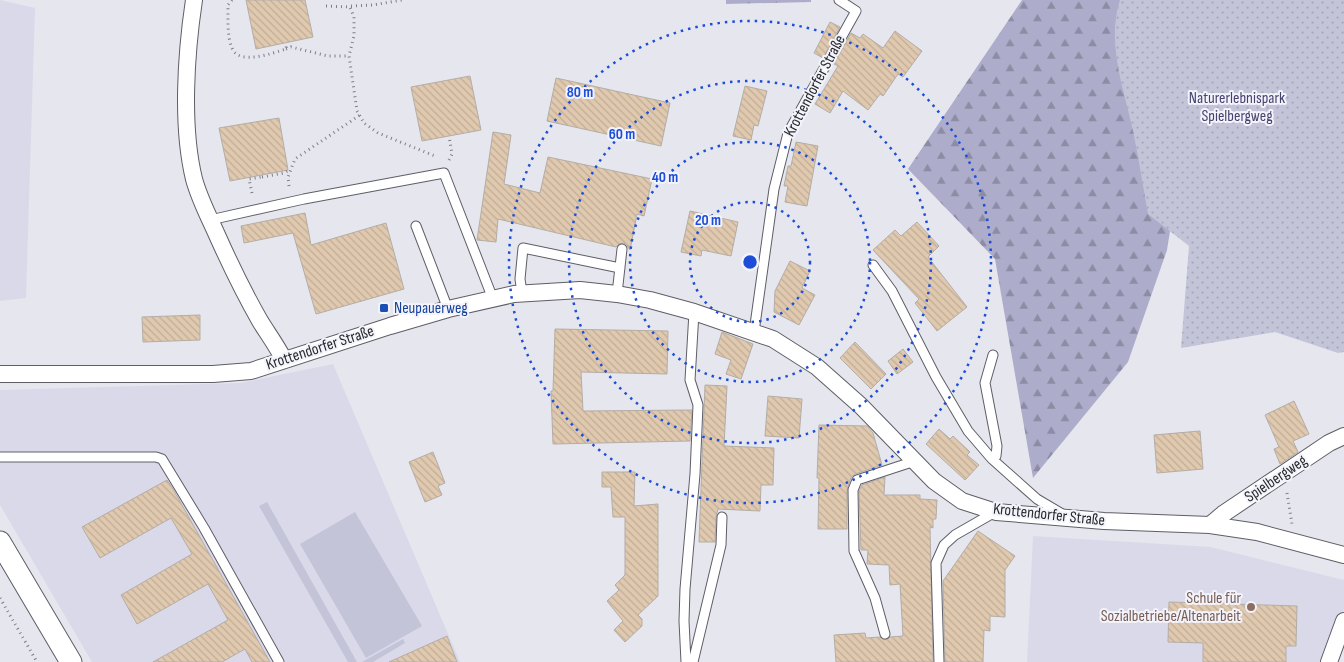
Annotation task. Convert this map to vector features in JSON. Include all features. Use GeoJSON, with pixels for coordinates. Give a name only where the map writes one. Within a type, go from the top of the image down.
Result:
{"type":"FeatureCollection","features":[{"type":"Feature","properties":{"kind":"street"},"geometry":{"type":"LineString","coordinates":[[194,0],[190,26],[187,80],[188,147],[195,180],[210,220],[234,272],[284,360]]}},
{"type":"Feature","properties":{"kind":"street","name":"Krottendorfer Straße"},"geometry":{"type":"LineString","coordinates":[[0,374],[213,374],[251,371],[390,326],[448,309],[493,299],[522,293],[580,290],[617,294],[650,300],[694,312],[773,339],[817,367],[861,406],[934,481],[962,500],[996,512],[1210,525],[1257,532],[1344,555]]}},
{"type":"Feature","properties":{"kind":"street","name":"Spielbergweg"},"geometry":{"type":"LineString","coordinates":[[1210,525],[1223,514],[1329,443],[1344,436]]}},
{"type":"Feature","properties":{"kind":"street"},"geometry":{"type":"LineString","coordinates":[[0,542],[71,662]]}},
{"type":"Feature","properties":{"kind":"street"},"geometry":{"type":"LineString","coordinates":[[1329,662],[1344,621]]}},
{"type":"Feature","properties":{"kind":"lane","name":"Krottendorfer Straße"},"geometry":{"type":"LineString","coordinates":[[754,332],[774,189],[788,133],[856,11],[840,0]]}},
{"type":"Feature","properties":{"kind":"lane"},"geometry":{"type":"LineString","coordinates":[[210,220],[304,199],[444,172],[493,299]]}},
{"type":"Feature","properties":{"kind":"lane"},"geometry":{"type":"LineString","coordinates":[[416,226],[448,309]]}},
{"type":"Feature","properties":{"kind":"lane"},"geometry":{"type":"LineString","coordinates":[[522,293],[520,280],[523,248],[620,268]]}},
{"type":"Feature","properties":{"kind":"lane"},"geometry":{"type":"LineString","coordinates":[[617,294],[622,249]]}},
{"type":"Feature","properties":{"kind":"lane"},"geometry":{"type":"LineString","coordinates":[[873,265],[892,292],[936,377],[968,431],[992,459],[1037,499],[1071,518]]}},
{"type":"Feature","properties":{"kind":"lane"},"geometry":{"type":"LineString","coordinates":[[686,662],[685,597],[695,474],[698,404],[690,380],[694,312]]}},
{"type":"Feature","properties":{"kind":"lane"},"geometry":{"type":"LineString","coordinates":[[992,459],[996,456],[997,446],[985,383],[993,355]]}},
{"type":"Feature","properties":{"kind":"lane"},"geometry":{"type":"LineString","coordinates":[[0,457],[156,457],[162,459],[279,662]]}},
{"type":"Feature","properties":{"kind":"lane"},"geometry":{"type":"LineString","coordinates":[[885,634],[875,598],[854,552],[854,490],[857,480],[915,461]]}},
{"type":"Feature","properties":{"kind":"lane"},"geometry":{"type":"LineString","coordinates":[[939,662],[936,563],[944,545],[955,535],[996,512]]}},
{"type":"Feature","properties":{"kind":"lane"},"geometry":{"type":"LineString","coordinates":[[693,662],[721,544],[722,517]]}},
{"type":"Feature","properties":{"kind":"path"},"geometry":{"type":"LineString","coordinates":[[232,0],[228,5],[232,48],[236,54],[242,57],[253,57],[291,47],[328,56],[349,56]]}},
{"type":"Feature","properties":{"kind":"path"},"geometry":{"type":"LineString","coordinates":[[326,6],[373,5],[402,0]]}},
{"type":"Feature","properties":{"kind":"path"},"geometry":{"type":"LineString","coordinates":[[350,6],[354,17],[354,36],[349,56],[357,111],[364,123],[378,133],[435,156]]}},
{"type":"Feature","properties":{"kind":"path"},"geometry":{"type":"LineString","coordinates":[[286,49],[287,43]]}},
{"type":"Feature","properties":{"kind":"path"},"geometry":{"type":"LineString","coordinates":[[289,186],[288,176],[294,159],[360,115]]}},
{"type":"Feature","properties":{"kind":"path"},"geometry":{"type":"LineString","coordinates":[[444,172],[452,154],[449,136]]}},
{"type":"Feature","properties":{"kind":"path"},"geometry":{"type":"LineString","coordinates":[[252,193],[249,179],[284,173],[290,169]]}},
{"type":"Feature","properties":{"kind":"path"},"geometry":{"type":"LineString","coordinates":[[1287,472],[1289,511],[1296,542]]}},
{"type":"Feature","properties":{"kind":"path"},"geometry":{"type":"LineString","coordinates":[[0,598],[37,662]]}},
{"type":"Feature","properties":{"kind":"shaded area"},"geometry":{"type":"Polygon","coordinates":[[[0,0],[35,8],[26,298],[0,301],[0,0]]]}},
{"type":"Feature","properties":{"kind":"shaded area"},"geometry":{"type":"Polygon","coordinates":[[[333,364],[460,662],[92,662],[0,505],[0,390],[241,383],[333,364]]]}},
{"type":"Feature","properties":{"kind":"shaded area"},"geometry":{"type":"Polygon","coordinates":[[[1033,536],[1211,547],[1344,580],[1344,609],[1328,662],[1027,662],[1033,536]]]}},
{"type":"Feature","properties":{"kind":"green space"},"geometry":{"type":"Polygon","coordinates":[[[726,0],[811,0],[811,2],[726,4],[726,0]]]}},
{"type":"Feature","properties":{"kind":"green space"},"geometry":{"type":"Polygon","coordinates":[[[1022,0],[1174,0],[1191,99],[1167,250],[1128,362],[1033,478],[995,259],[908,169],[1022,0]]]}},
{"type":"Feature","properties":{"kind":"green space","name":"Naturerlebnispark Spielbergweg"},"geometry":{"type":"Polygon","coordinates":[[[1120,0],[1344,0],[1344,352],[1338,353],[1275,332],[1181,348],[1189,246],[1148,214],[1135,141],[1118,66],[1115,33],[1116,16],[1120,0]]]}},
{"type":"Feature","properties":{"kind":"green space"},"geometry":{"type":"Polygon","coordinates":[[[267,502],[357,662],[348,662],[259,506],[267,502]]]}},
{"type":"Feature","properties":{"kind":"green space"},"geometry":{"type":"Polygon","coordinates":[[[355,512],[422,626],[366,658],[300,544],[355,512]]]}},
{"type":"Feature","properties":{"kind":"green space"},"geometry":{"type":"Polygon","coordinates":[[[403,639],[405,643],[373,662],[362,662],[403,639]]]}},
{"type":"Feature","properties":{"kind":"building"},"geometry":{"type":"Polygon","coordinates":[[[246,0],[305,0],[313,37],[256,49],[246,0]]]}},
{"type":"Feature","properties":{"kind":"building"},"geometry":{"type":"Polygon","coordinates":[[[830,22],[840,27],[823,58],[814,53],[830,22]]]}},
{"type":"Feature","properties":{"kind":"building"},"geometry":{"type":"Polygon","coordinates":[[[895,31],[922,51],[903,77],[898,74],[883,96],[880,94],[868,110],[843,91],[830,113],[815,104],[838,66],[834,64],[851,33],[860,38],[863,34],[883,48],[895,31]]]}},
{"type":"Feature","properties":{"kind":"building"},"geometry":{"type":"Polygon","coordinates":[[[470,76],[481,130],[422,141],[411,87],[470,76]]]}},
{"type":"Feature","properties":{"kind":"building"},"geometry":{"type":"Polygon","coordinates":[[[556,78],[670,103],[661,146],[547,121],[556,78]]]}},
{"type":"Feature","properties":{"kind":"building"},"geometry":{"type":"Polygon","coordinates":[[[745,86],[767,91],[758,126],[754,125],[751,140],[733,136],[745,86]]]}},
{"type":"Feature","properties":{"kind":"building"},"geometry":{"type":"Polygon","coordinates":[[[279,118],[288,170],[230,181],[219,128],[279,118]]]}},
{"type":"Feature","properties":{"kind":"building"},"geometry":{"type":"Polygon","coordinates":[[[493,132],[511,135],[504,184],[540,193],[548,157],[652,179],[644,216],[637,214],[630,250],[623,243],[616,247],[498,219],[496,242],[477,240],[493,132]]]}},
{"type":"Feature","properties":{"kind":"building"},"geometry":{"type":"Polygon","coordinates":[[[796,142],[818,146],[807,206],[785,202],[788,186],[784,186],[796,142]]]}},
{"type":"Feature","properties":{"kind":"building"},"geometry":{"type":"Polygon","coordinates":[[[690,211],[738,222],[731,256],[702,250],[701,256],[681,252],[690,211]]]}},
{"type":"Feature","properties":{"kind":"building"},"geometry":{"type":"Polygon","coordinates":[[[305,213],[311,245],[386,223],[404,289],[316,314],[293,233],[244,243],[241,226],[305,213]]]}},
{"type":"Feature","properties":{"kind":"building"},"geometry":{"type":"Polygon","coordinates":[[[917,222],[939,246],[928,257],[967,307],[937,331],[915,303],[919,299],[873,250],[895,230],[901,236],[917,222]]]}},
{"type":"Feature","properties":{"kind":"building"},"geometry":{"type":"Polygon","coordinates":[[[790,261],[810,271],[802,288],[815,295],[799,325],[774,312],[775,291],[790,261]]]}},
{"type":"Feature","properties":{"kind":"building"},"geometry":{"type":"Polygon","coordinates":[[[200,315],[200,340],[143,342],[142,317],[200,315]]]}},
{"type":"Feature","properties":{"kind":"building"},"geometry":{"type":"Polygon","coordinates":[[[555,329],[668,331],[667,374],[581,372],[583,411],[692,410],[690,441],[553,444],[551,391],[553,391],[555,329]]]}},
{"type":"Feature","properties":{"kind":"building"},"geometry":{"type":"Polygon","coordinates":[[[722,332],[753,344],[741,379],[726,374],[731,360],[715,354],[722,332]]]}},
{"type":"Feature","properties":{"kind":"building"},"geometry":{"type":"Polygon","coordinates":[[[855,342],[886,374],[871,389],[840,358],[855,342]]]}},
{"type":"Feature","properties":{"kind":"building"},"geometry":{"type":"Polygon","coordinates":[[[903,349],[913,362],[897,374],[888,361],[903,349]]]}},
{"type":"Feature","properties":{"kind":"building"},"geometry":{"type":"Polygon","coordinates":[[[705,385],[727,386],[724,446],[774,448],[773,485],[761,485],[760,511],[718,509],[715,542],[699,542],[705,385]]]}},
{"type":"Feature","properties":{"kind":"building"},"geometry":{"type":"Polygon","coordinates":[[[768,396],[802,399],[799,438],[765,436],[768,396]]]}},
{"type":"Feature","properties":{"kind":"building"},"geometry":{"type":"Polygon","coordinates":[[[1294,401],[1309,434],[1293,441],[1298,452],[1280,464],[1274,449],[1279,447],[1265,415],[1294,401]]]}},
{"type":"Feature","properties":{"kind":"building"},"geometry":{"type":"Polygon","coordinates":[[[819,425],[867,426],[873,433],[882,465],[851,477],[847,490],[847,529],[818,529],[819,425]]]}},
{"type":"Feature","properties":{"kind":"building"},"geometry":{"type":"Polygon","coordinates":[[[939,429],[950,439],[953,436],[970,452],[967,455],[979,465],[965,480],[926,444],[939,429]]]}},
{"type":"Feature","properties":{"kind":"building"},"geometry":{"type":"Polygon","coordinates":[[[1200,431],[1203,469],[1157,473],[1154,435],[1200,431]]]}},
{"type":"Feature","properties":{"kind":"building"},"geometry":{"type":"Polygon","coordinates":[[[433,452],[445,483],[438,486],[442,495],[425,502],[409,462],[433,452]]]}},
{"type":"Feature","properties":{"kind":"building"},"geometry":{"type":"Polygon","coordinates":[[[602,472],[635,472],[634,506],[658,504],[658,596],[638,615],[642,619],[642,626],[625,642],[614,630],[623,621],[607,601],[619,590],[615,585],[625,575],[625,517],[613,517],[611,487],[602,487],[602,472]]]}},
{"type":"Feature","properties":{"kind":"building"},"geometry":{"type":"Polygon","coordinates":[[[885,477],[884,495],[920,495],[920,499],[937,500],[936,519],[933,519],[933,528],[930,527],[933,662],[836,662],[834,635],[865,633],[866,638],[880,637],[884,640],[890,637],[903,636],[900,584],[890,585],[889,565],[867,564],[868,550],[861,550],[859,491],[862,485],[885,477]]]}},
{"type":"Feature","properties":{"kind":"building"},"geometry":{"type":"Polygon","coordinates":[[[167,480],[270,662],[252,662],[245,649],[222,662],[153,662],[228,620],[208,584],[137,624],[121,595],[192,554],[171,518],[100,558],[82,527],[167,480]]]}},
{"type":"Feature","properties":{"kind":"building"},"geometry":{"type":"Polygon","coordinates":[[[978,531],[1015,556],[1005,570],[1005,617],[990,616],[990,631],[984,630],[983,662],[945,662],[943,581],[978,531]]]}},
{"type":"Feature","properties":{"kind":"building"},"geometry":{"type":"Polygon","coordinates":[[[1169,602],[1297,606],[1296,646],[1286,646],[1286,662],[1203,662],[1203,643],[1168,642],[1169,602]]]}},
{"type":"Feature","properties":{"kind":"building"},"geometry":{"type":"Polygon","coordinates":[[[447,636],[457,662],[389,662],[447,636]]]}},
{"type":"Feature","properties":{"kind":"place","name":"Neupauerweg"},"geometry":{"type":"Point","coordinates":[384,308]}},
{"type":"Feature","properties":{"kind":"place","name":"Schule für Sozialbetriebe/Altenarbeit"},"geometry":{"type":"Point","coordinates":[1251,607]}}]}
